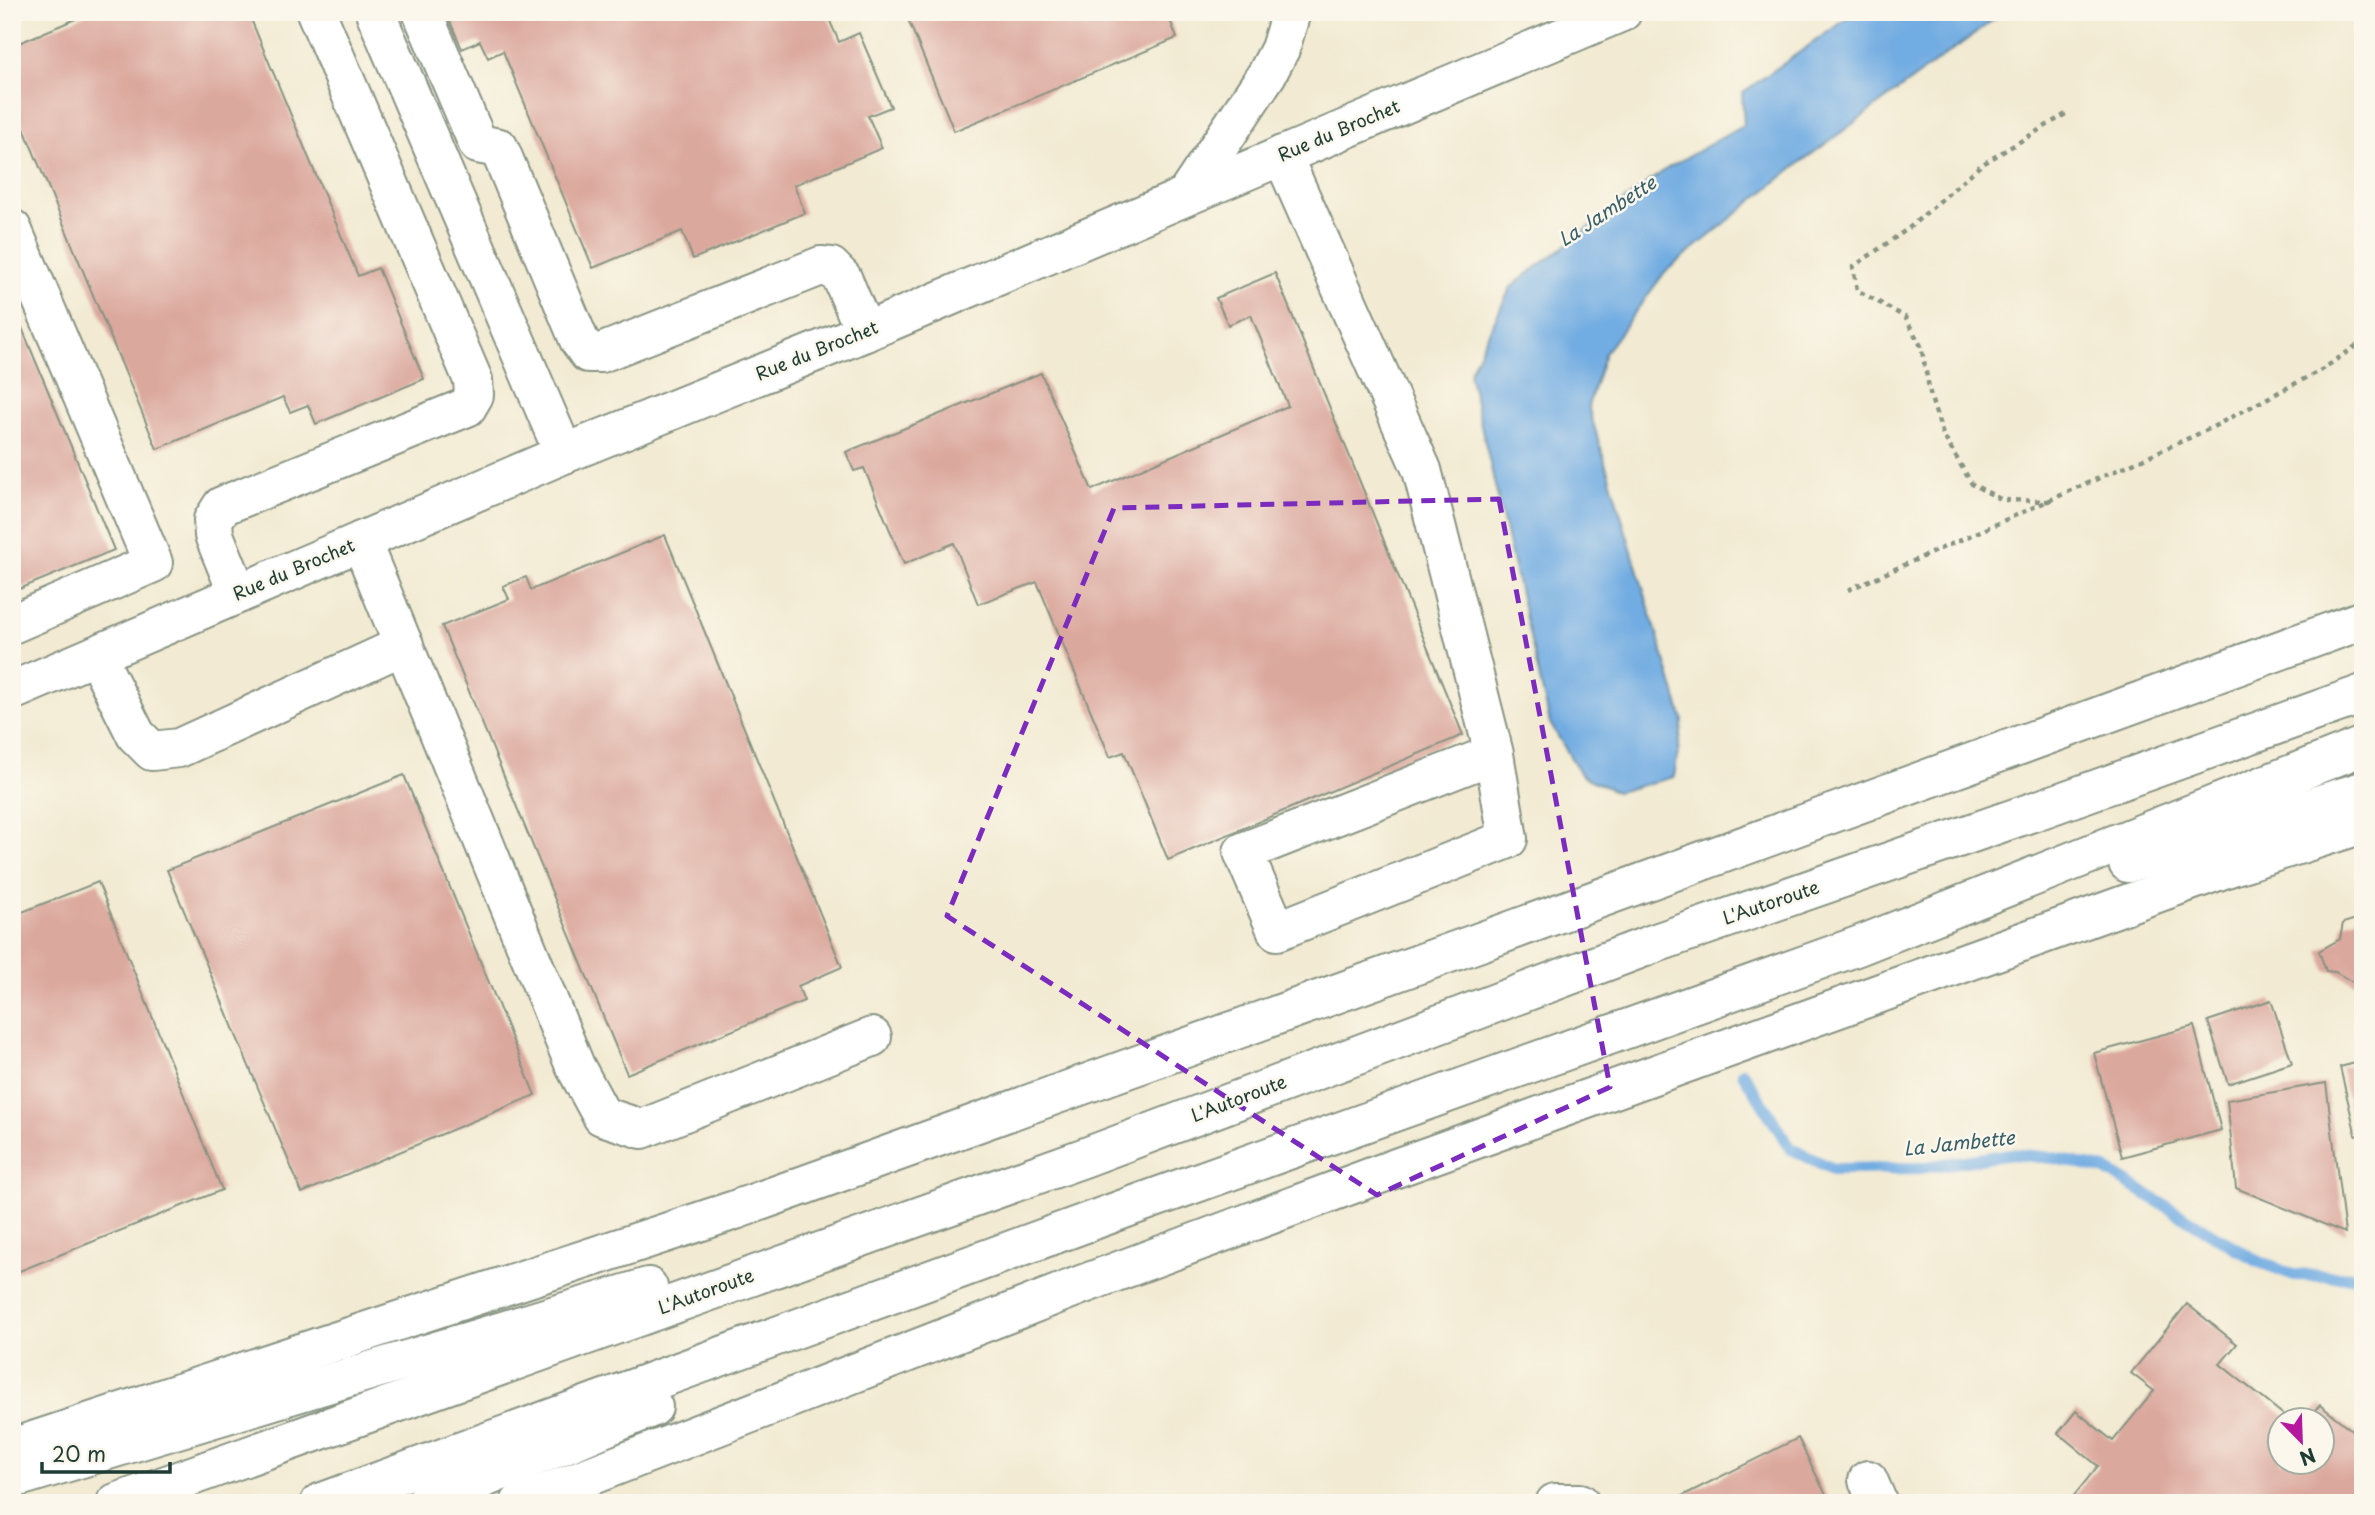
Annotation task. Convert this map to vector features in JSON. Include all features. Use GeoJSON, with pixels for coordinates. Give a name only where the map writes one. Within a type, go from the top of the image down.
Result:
{"type":"FeatureCollection","features":[{"type":"Feature","properties":{"kind":"main road"},"geometry":{"type":"LineString","coordinates":[[238,594],[215,535],[214,520],[222,506],[467,407],[474,395],[473,380],[316,12]]}},
{"type":"Feature","properties":{"kind":"main road"},"geometry":{"type":"LineString","coordinates":[[375,12],[564,454]]}},
{"type":"Feature","properties":{"kind":"main road"},"geometry":{"type":"LineString","coordinates":[[422,12],[478,144],[499,148],[579,340],[588,353],[601,353],[821,266],[831,267],[842,278],[865,332]]}},
{"type":"Feature","properties":{"kind":"main road"},"geometry":{"type":"LineString","coordinates":[[1187,194],[1267,74],[1280,49],[1291,12]]}},
{"type":"Feature","properties":{"kind":"main road","name":"Rue du Brochet"},"geometry":{"type":"LineString","coordinates":[[12,691],[564,454],[865,332],[1622,12]]}},
{"type":"Feature","properties":{"kind":"main road"},"geometry":{"type":"LineString","coordinates":[[1282,155],[1422,470],[1494,754],[1508,839],[1277,930],[1243,852],[1494,754]]}},
{"type":"Feature","properties":{"kind":"main road"},"geometry":{"type":"LineString","coordinates":[[12,229],[153,563],[12,624]]}},
{"type":"Feature","properties":{"kind":"main road"},"geometry":{"type":"LineString","coordinates":[[361,541],[575,1066],[602,1116],[642,1129],[872,1037]]}},
{"type":"Feature","properties":{"kind":"main road"},"geometry":{"type":"LineString","coordinates":[[12,1448],[735,1210],[1467,947],[2363,620]]}},
{"type":"Feature","properties":{"kind":"main road"},"geometry":{"type":"LineString","coordinates":[[96,655],[136,735],[152,751],[179,748],[404,645]]}},
{"type":"Feature","properties":{"kind":"main road","name":"L'Autoroute"},"geometry":{"type":"LineString","coordinates":[[116,1503],[1086,1157],[1650,945],[2363,694]]}},
{"type":"Feature","properties":{"kind":"main road"},"geometry":{"type":"LineString","coordinates":[[320,1503],[1132,1206],[1858,946],[2363,746]]}},
{"type":"Feature","properties":{"kind":"main road"},"geometry":{"type":"LineString","coordinates":[[1858,946],[2363,791]]}},
{"type":"Feature","properties":{"kind":"main road"},"geometry":{"type":"LineString","coordinates":[[520,1503],[893,1356],[1396,1168],[2232,866],[2363,824]]}},
{"type":"Feature","properties":{"kind":"main road"},"geometry":{"type":"LineString","coordinates":[[12,1479],[1086,1157]]}},
{"type":"Feature","properties":{"kind":"main road"},"geometry":{"type":"LineString","coordinates":[[425,1503],[1132,1206]]}},
{"type":"Feature","properties":{"kind":"main road"},"geometry":{"type":"LineString","coordinates":[[1555,1503],[1580,1503]]}},
{"type":"Feature","properties":{"kind":"path"},"geometry":{"type":"LineString","coordinates":[[2050,501],[2001,500],[1972,484],[1943,435],[1931,398],[1921,346],[1905,317],[1857,290],[1853,267],[1909,228],[1981,165],[2069,112]]}},
{"type":"Feature","properties":{"kind":"path"},"geometry":{"type":"LineString","coordinates":[[1848,590],[2207,430],[2323,369],[2363,341]]}},
{"type":"Feature","properties":{"kind":"highlighted area"},"geometry":{"type":"Polygon","coordinates":[[[1499,499],[1610,1087],[1377,1195],[947,916],[1114,508],[1499,499]]]}},
{"type":"Feature","properties":{"kind":"water"},"geometry":{"type":"Polygon","coordinates":[[[1856,12],[2004,12],[1793,168],[1665,272],[1605,353],[1588,406],[1683,720],[1674,777],[1617,792],[1582,776],[1550,723],[1469,373],[1511,287],[1666,169],[1744,125],[1742,93],[1856,12]]]}},
{"type":"Feature","properties":{"kind":"building"},"geometry":{"type":"Polygon","coordinates":[[[92,12],[248,12],[358,276],[378,268],[424,379],[316,424],[308,405],[290,412],[283,397],[157,449],[12,100],[12,46],[92,12]]]}},
{"type":"Feature","properties":{"kind":"building"},"geometry":{"type":"Polygon","coordinates":[[[446,12],[826,12],[839,42],[859,33],[891,107],[868,116],[882,148],[794,185],[805,213],[693,259],[682,231],[593,268],[503,51],[488,58],[480,41],[462,49],[446,12]]]}},
{"type":"Feature","properties":{"kind":"building"},"geometry":{"type":"Polygon","coordinates":[[[905,12],[1167,12],[1177,38],[954,131],[905,12]]]}},
{"type":"Feature","properties":{"kind":"building"},"geometry":{"type":"Polygon","coordinates":[[[1275,273],[1463,735],[1168,860],[1124,752],[1110,757],[1037,582],[978,604],[954,543],[904,564],[864,468],[854,471],[846,452],[1041,373],[1092,490],[1288,406],[1251,315],[1228,325],[1216,298],[1275,273]]]}},
{"type":"Feature","properties":{"kind":"building"},"geometry":{"type":"Polygon","coordinates":[[[12,304],[114,550],[12,592],[12,304]]]}},
{"type":"Feature","properties":{"kind":"building"},"geometry":{"type":"Polygon","coordinates":[[[665,535],[842,967],[798,986],[804,1001],[627,1074],[442,626],[509,599],[503,586],[526,577],[531,590],[665,535]]]}},
{"type":"Feature","properties":{"kind":"building"},"geometry":{"type":"Polygon","coordinates":[[[404,775],[535,1095],[302,1193],[167,870],[404,775]]]}},
{"type":"Feature","properties":{"kind":"building"},"geometry":{"type":"Polygon","coordinates":[[[98,882],[222,1190],[12,1274],[12,916],[98,882]]]}},
{"type":"Feature","properties":{"kind":"building"},"geometry":{"type":"Polygon","coordinates":[[[2363,917],[2363,988],[2335,972],[2326,971],[2319,951],[2340,939],[2343,923],[2363,917]]]}},
{"type":"Feature","properties":{"kind":"building"},"geometry":{"type":"Polygon","coordinates":[[[2271,1000],[2292,1063],[2228,1084],[2208,1021],[2271,1000]]]}},
{"type":"Feature","properties":{"kind":"building"},"geometry":{"type":"Polygon","coordinates":[[[2194,1026],[2221,1130],[2122,1157],[2094,1053],[2194,1026]]]}},
{"type":"Feature","properties":{"kind":"building"},"geometry":{"type":"Polygon","coordinates":[[[2363,1061],[2363,1135],[2356,1136],[2340,1067],[2363,1061]]]}},
{"type":"Feature","properties":{"kind":"building"},"geometry":{"type":"Polygon","coordinates":[[[2326,1083],[2345,1233],[2236,1188],[2227,1100],[2326,1083]]]}},
{"type":"Feature","properties":{"kind":"building"},"geometry":{"type":"Polygon","coordinates":[[[2187,1304],[2237,1344],[2220,1364],[2272,1406],[2266,1406],[2266,1476],[2336,1476],[2336,1418],[2363,1439],[2363,1503],[2068,1503],[2098,1466],[2058,1433],[2076,1411],[2113,1441],[2154,1391],[2131,1373],[2187,1304]]]}},
{"type":"Feature","properties":{"kind":"building"},"geometry":{"type":"Polygon","coordinates":[[[1798,1438],[1830,1503],[1683,1503],[1680,1497],[1798,1438]]]}},
{"type":"Feature","properties":{"kind":"waterway","name":"La Jambette"},"geometry":{"type":"LineString","coordinates":[[1743,1073],[1791,1149],[1833,1169],[1919,1168],[2011,1154],[2054,1158],[2106,1170],[2259,1262],[2294,1275],[2363,1277]]}}]}
